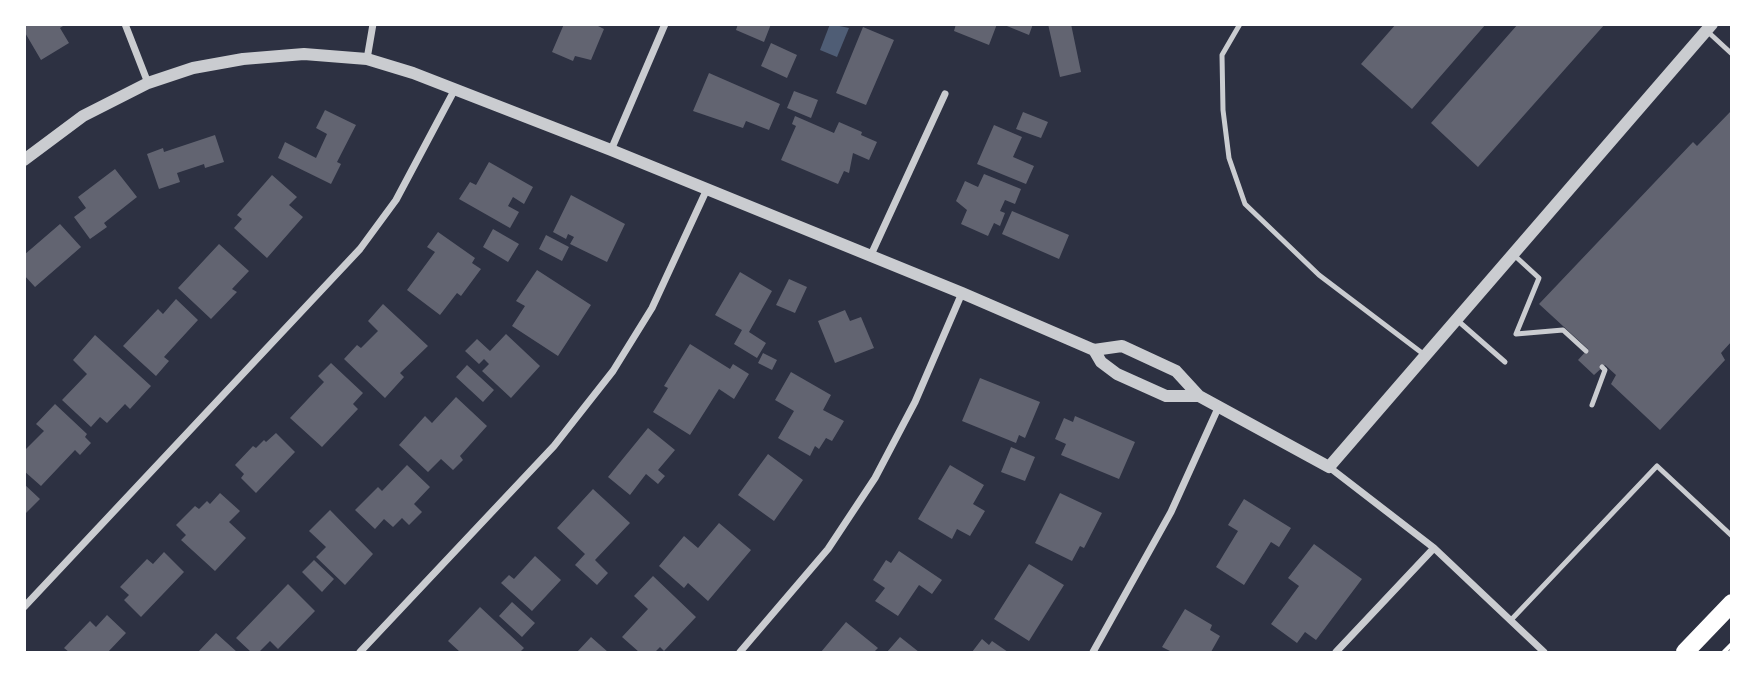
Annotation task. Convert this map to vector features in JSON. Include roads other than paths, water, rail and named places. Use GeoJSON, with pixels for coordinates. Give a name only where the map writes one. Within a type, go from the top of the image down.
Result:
{"type":"FeatureCollection","features":[{"type":"Feature","properties":{"kind":"main road"},"geometry":{"type":"LineString","coordinates":[[1685,653],[1731,603]]}},
{"type":"Feature","properties":{"kind":"street"},"geometry":{"type":"LineString","coordinates":[[125,24],[148,82]]}},
{"type":"Feature","properties":{"kind":"street"},"geometry":{"type":"LineString","coordinates":[[367,59],[373,24]]}},
{"type":"Feature","properties":{"kind":"street"},"geometry":{"type":"LineString","coordinates":[[611,150],[665,24]]}},
{"type":"Feature","properties":{"kind":"street"},"geometry":{"type":"LineString","coordinates":[[1329,467],[1709,28]]}},
{"type":"Feature","properties":{"kind":"street"},"geometry":{"type":"LineString","coordinates":[[24,160],[83,116],[148,82],[193,68],[243,59],[304,54],[367,59],[455,89],[611,150],[962,293],[1094,350],[1122,346],[1176,371],[1199,396],[1329,467],[1434,548],[1544,653]]}},
{"type":"Feature","properties":{"kind":"street"},"geometry":{"type":"LineString","coordinates":[[24,607],[360,249],[396,200],[455,89]]}},
{"type":"Feature","properties":{"kind":"street"},"geometry":{"type":"LineString","coordinates":[[870,257],[945,94]]}},
{"type":"Feature","properties":{"kind":"street"},"geometry":{"type":"LineString","coordinates":[[360,653],[554,446],[613,371],[652,307],[706,189]]}},
{"type":"Feature","properties":{"kind":"street"},"geometry":{"type":"LineString","coordinates":[[740,653],[828,549],[875,478],[915,402],[962,293]]}},
{"type":"Feature","properties":{"kind":"street"},"geometry":{"type":"LineString","coordinates":[[1094,350],[1101,362],[1117,374],[1166,396],[1199,396]]}},
{"type":"Feature","properties":{"kind":"street"},"geometry":{"type":"LineString","coordinates":[[1093,653],[1152,548],[1219,405]]}},
{"type":"Feature","properties":{"kind":"street"},"geometry":{"type":"LineString","coordinates":[[1336,653],[1434,548]]}},
{"type":"Feature","properties":{"kind":"lane"},"geometry":{"type":"LineString","coordinates":[[1240,24],[1222,55],[1223,110],[1229,158],[1245,204],[1319,275],[1426,356]]}},
{"type":"Feature","properties":{"kind":"lane"},"geometry":{"type":"LineString","coordinates":[[1709,28],[1731,54]]}},
{"type":"Feature","properties":{"kind":"lane"},"geometry":{"type":"LineString","coordinates":[[1514,255],[1539,278],[1516,334],[1563,330],[1586,351]]}},
{"type":"Feature","properties":{"kind":"lane"},"geometry":{"type":"LineString","coordinates":[[1457,320],[1504,362]]}},
{"type":"Feature","properties":{"kind":"lane"},"geometry":{"type":"LineString","coordinates":[[1592,405],[1605,370],[1602,367]]}},
{"type":"Feature","properties":{"kind":"lane"},"geometry":{"type":"LineString","coordinates":[[1511,620],[1657,466],[1731,536]]}},
{"type":"Feature","properties":{"kind":"water"},"geometry":{"type":"Polygon","coordinates":[[[830,24],[849,28],[837,57],[820,50],[830,24]]]}}]}
